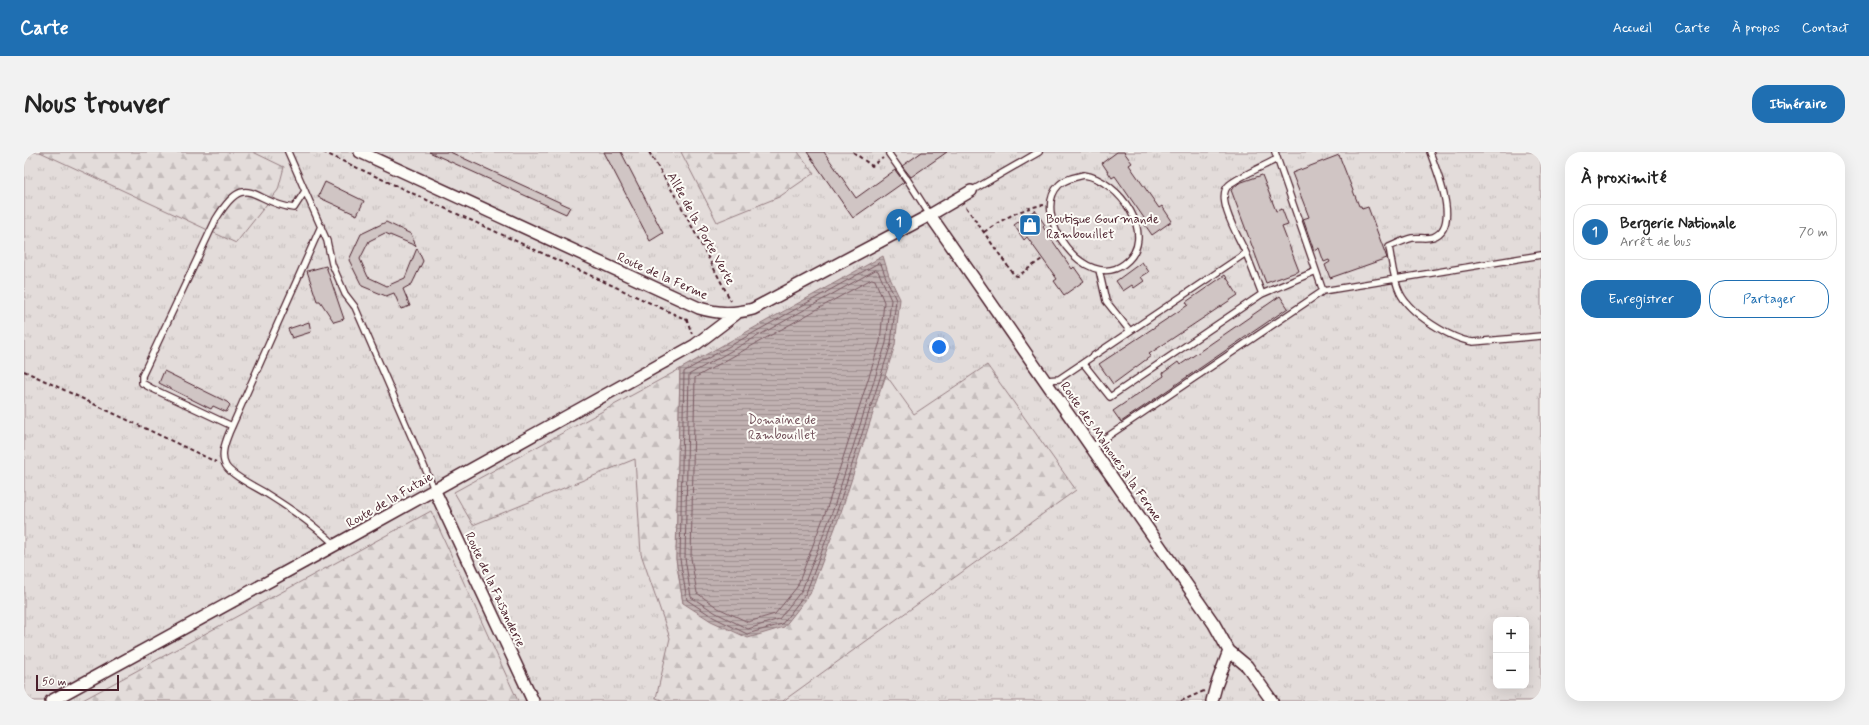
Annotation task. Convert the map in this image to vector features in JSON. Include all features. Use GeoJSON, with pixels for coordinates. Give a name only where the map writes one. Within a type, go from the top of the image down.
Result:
{"type":"FeatureCollection","features":[{"type":"Feature","properties":{"kind":"street","name":"Route de la Ferme"},"geometry":{"type":"LineString","coordinates":[[360,152],[699,308],[716,313],[736,314],[753,309],[930,215],[971,191]]}},
{"type":"Feature","properties":{"kind":"street","name":"Route des Malnoues à la Ferme"},"geometry":{"type":"LineString","coordinates":[[930,215],[1092,446],[1214,624],[1229,651],[1247,666],[1272,701]]}},
{"type":"Feature","properties":{"kind":"street","name":"Route de la Futaie"},"geometry":{"type":"LineString","coordinates":[[51,701],[695,345],[736,314]]}},
{"type":"Feature","properties":{"kind":"street","name":"Route de la Faisanderie"},"geometry":{"type":"LineString","coordinates":[[434,488],[533,701]]}},
{"type":"Feature","properties":{"kind":"street"},"geometry":{"type":"LineString","coordinates":[[1212,701],[1229,651]]}},
{"type":"Feature","properties":{"kind":"lane"},"geometry":{"type":"LineString","coordinates":[[288,152],[321,226],[327,241],[332,264],[345,294],[355,307],[434,488]]}},
{"type":"Feature","properties":{"kind":"lane"},"geometry":{"type":"LineString","coordinates":[[971,191],[1039,152]]}},
{"type":"Feature","properties":{"kind":"lane"},"geometry":{"type":"LineString","coordinates":[[1275,152],[1323,291]]}},
{"type":"Feature","properties":{"kind":"lane"},"geometry":{"type":"LineString","coordinates":[[1430,152],[1444,193],[1447,210],[1445,222],[1440,232],[1433,237],[1411,238],[1389,247],[1395,279],[1400,294],[1409,306],[1449,334],[1462,341],[1474,342],[1541,336]]}},
{"type":"Feature","properties":{"kind":"lane"},"geometry":{"type":"LineString","coordinates":[[889,154],[930,215]]}},
{"type":"Feature","properties":{"kind":"lane"},"geometry":{"type":"LineString","coordinates":[[1262,294],[1246,253],[1225,207],[1224,193],[1228,185],[1277,159]]}},
{"type":"Feature","properties":{"kind":"lane"},"geometry":{"type":"LineString","coordinates":[[1084,175],[1102,181],[1122,198],[1129,208],[1138,232],[1137,242],[1133,254],[1125,263],[1115,270],[1099,270],[1086,265],[1065,246],[1054,222],[1049,205],[1053,193],[1059,185],[1072,178],[1084,175]]}},
{"type":"Feature","properties":{"kind":"lane"},"geometry":{"type":"LineString","coordinates":[[232,426],[142,383],[142,376],[216,219],[226,203],[236,192],[248,192],[282,207],[294,208],[305,191]]}},
{"type":"Feature","properties":{"kind":"lane"},"geometry":{"type":"LineString","coordinates":[[321,226],[232,426],[224,447],[223,456],[226,466],[323,533],[335,545]]}},
{"type":"Feature","properties":{"kind":"lane"},"geometry":{"type":"LineString","coordinates":[[1046,380],[1059,379],[1246,253]]}},
{"type":"Feature","properties":{"kind":"lane"},"geometry":{"type":"LineString","coordinates":[[1092,446],[1323,291],[1541,255]]}},
{"type":"Feature","properties":{"kind":"lane"},"geometry":{"type":"LineString","coordinates":[[1099,270],[1106,301],[1130,331]]}},
{"type":"Feature","properties":{"kind":"lane"},"geometry":{"type":"LineString","coordinates":[[1083,363],[1110,397],[1262,294],[1316,271]]}},
{"type":"Feature","properties":{"kind":"path"},"geometry":{"type":"LineString","coordinates":[[323,152],[687,320],[695,345]]}},
{"type":"Feature","properties":{"kind":"path","name":"Allée de la Porte Verte"},"geometry":{"type":"LineString","coordinates":[[649,152],[723,284],[736,314]]}},
{"type":"Feature","properties":{"kind":"path"},"geometry":{"type":"LineString","coordinates":[[853,152],[872,166],[889,154]]}},
{"type":"Feature","properties":{"kind":"path"},"geometry":{"type":"LineString","coordinates":[[960,198],[1014,275],[1018,276],[1042,259]]}},
{"type":"Feature","properties":{"kind":"path"},"geometry":{"type":"LineString","coordinates":[[984,232],[1009,216],[1033,207],[1049,205]]}},
{"type":"Feature","properties":{"kind":"path"},"geometry":{"type":"LineString","coordinates":[[24,371],[226,466]]}},
{"type":"Feature","properties":{"kind":"path"},"geometry":{"type":"LineString","coordinates":[[1181,701],[1216,686]]}},
{"type":"Feature","properties":{"kind":"green space","name":"Domaine de Rambouillet"},"geometry":{"type":"Polygon","coordinates":[[[24,152],[1541,152],[1541,701],[24,701],[24,152]]]}},
{"type":"Feature","properties":{"kind":"green space"},"geometry":{"type":"Polygon","coordinates":[[[40,152],[253,152],[284,167],[278,190],[236,243],[40,152]]]}},
{"type":"Feature","properties":{"kind":"green space"},"geometry":{"type":"Polygon","coordinates":[[[681,152],[798,152],[814,173],[779,197],[717,222],[681,152]]]}},
{"type":"Feature","properties":{"kind":"green space"},"geometry":{"type":"Polygon","coordinates":[[[987,365],[1076,490],[783,701],[665,701],[656,698],[670,638],[641,554],[635,459],[473,525],[454,492],[680,369],[676,559],[683,603],[882,387],[886,375],[914,414],[987,365]]]}},
{"type":"Feature","properties":{"kind":"green space"},"geometry":{"type":"Polygon","coordinates":[[[431,511],[518,701],[81,701],[431,511]]]}},
{"type":"Feature","properties":{"kind":"water"},"geometry":{"type":"Polygon","coordinates":[[[883,256],[889,276],[900,299],[895,345],[841,512],[810,594],[784,627],[748,638],[711,621],[683,603],[676,559],[680,369],[883,256]]]}},
{"type":"Feature","properties":{"kind":"building"},"geometry":{"type":"Polygon","coordinates":[[[429,152],[450,152],[570,207],[566,214],[429,152]]]}},
{"type":"Feature","properties":{"kind":"building"},"geometry":{"type":"Polygon","coordinates":[[[604,152],[621,152],[663,233],[650,241],[604,152]]]}},
{"type":"Feature","properties":{"kind":"building"},"geometry":{"type":"Polygon","coordinates":[[[807,152],[824,152],[856,198],[895,170],[904,182],[853,218],[807,152]]]}},
{"type":"Feature","properties":{"kind":"building"},"geometry":{"type":"Polygon","coordinates":[[[922,152],[947,152],[911,177],[902,166],[922,152]]]}},
{"type":"Feature","properties":{"kind":"building"},"geometry":{"type":"Polygon","coordinates":[[[1117,152],[1124,152],[1132,163],[1129,165],[1159,208],[1162,206],[1172,221],[1152,235],[1141,219],[1144,218],[1115,176],[1112,178],[1102,163],[1117,152]]]}},
{"type":"Feature","properties":{"kind":"building"},"geometry":{"type":"Polygon","coordinates":[[[1339,155],[1359,206],[1361,206],[1362,209],[1368,207],[1387,258],[1330,278],[1325,265],[1330,262],[1329,260],[1324,262],[1319,248],[1314,251],[1303,219],[1309,217],[1292,173],[1339,155]]]}},
{"type":"Feature","properties":{"kind":"building"},"geometry":{"type":"Polygon","coordinates":[[[1262,175],[1276,211],[1282,209],[1288,225],[1282,227],[1299,271],[1266,283],[1231,190],[1239,183],[1262,175]]]}},
{"type":"Feature","properties":{"kind":"building"},"geometry":{"type":"Polygon","coordinates":[[[325,182],[364,201],[357,215],[318,197],[325,182]]]}},
{"type":"Feature","properties":{"kind":"building"},"geometry":{"type":"Polygon","coordinates":[[[1035,210],[1045,225],[1043,227],[1072,269],[1074,267],[1084,281],[1064,295],[1054,281],[1057,279],[1027,237],[1024,240],[1014,225],[1035,210]]]}},
{"type":"Feature","properties":{"kind":"building"},"geometry":{"type":"Polygon","coordinates":[[[386,222],[411,234],[416,246],[385,233],[369,241],[360,259],[368,277],[387,286],[405,278],[417,248],[423,261],[412,284],[403,289],[410,306],[401,309],[394,293],[386,296],[362,286],[349,260],[361,234],[386,222]]]}},
{"type":"Feature","properties":{"kind":"building"},"geometry":{"type":"Polygon","coordinates":[[[1142,262],[1149,272],[1141,277],[1144,281],[1134,288],[1132,285],[1123,291],[1116,281],[1142,262]]]}},
{"type":"Feature","properties":{"kind":"building"},"geometry":{"type":"Polygon","coordinates":[[[326,266],[344,319],[334,322],[320,301],[317,301],[307,271],[326,266]]]}},
{"type":"Feature","properties":{"kind":"building"},"geometry":{"type":"Polygon","coordinates":[[[1225,275],[1238,295],[1149,354],[1151,356],[1113,384],[1099,364],[1188,305],[1186,302],[1225,275]]]}},
{"type":"Feature","properties":{"kind":"building"},"geometry":{"type":"Polygon","coordinates":[[[1280,296],[1288,308],[1121,422],[1113,411],[1164,376],[1163,373],[1178,362],[1180,365],[1280,296]]]}},
{"type":"Feature","properties":{"kind":"building"},"geometry":{"type":"Polygon","coordinates":[[[309,322],[311,332],[292,338],[288,329],[309,322]]]}},
{"type":"Feature","properties":{"kind":"building"},"geometry":{"type":"Polygon","coordinates":[[[164,371],[227,402],[230,405],[226,412],[213,406],[211,409],[159,383],[164,371]]]}},
{"type":"Feature","properties":{"kind":"place","name":"Boutique Gourmande Rambouillet"},"geometry":{"type":"Point","coordinates":[1030,225]}},
{"type":"Feature","properties":{"kind":"place","name":"Bergerie Nationale"},"geometry":{"type":"Point","coordinates":[899,242]}}]}
